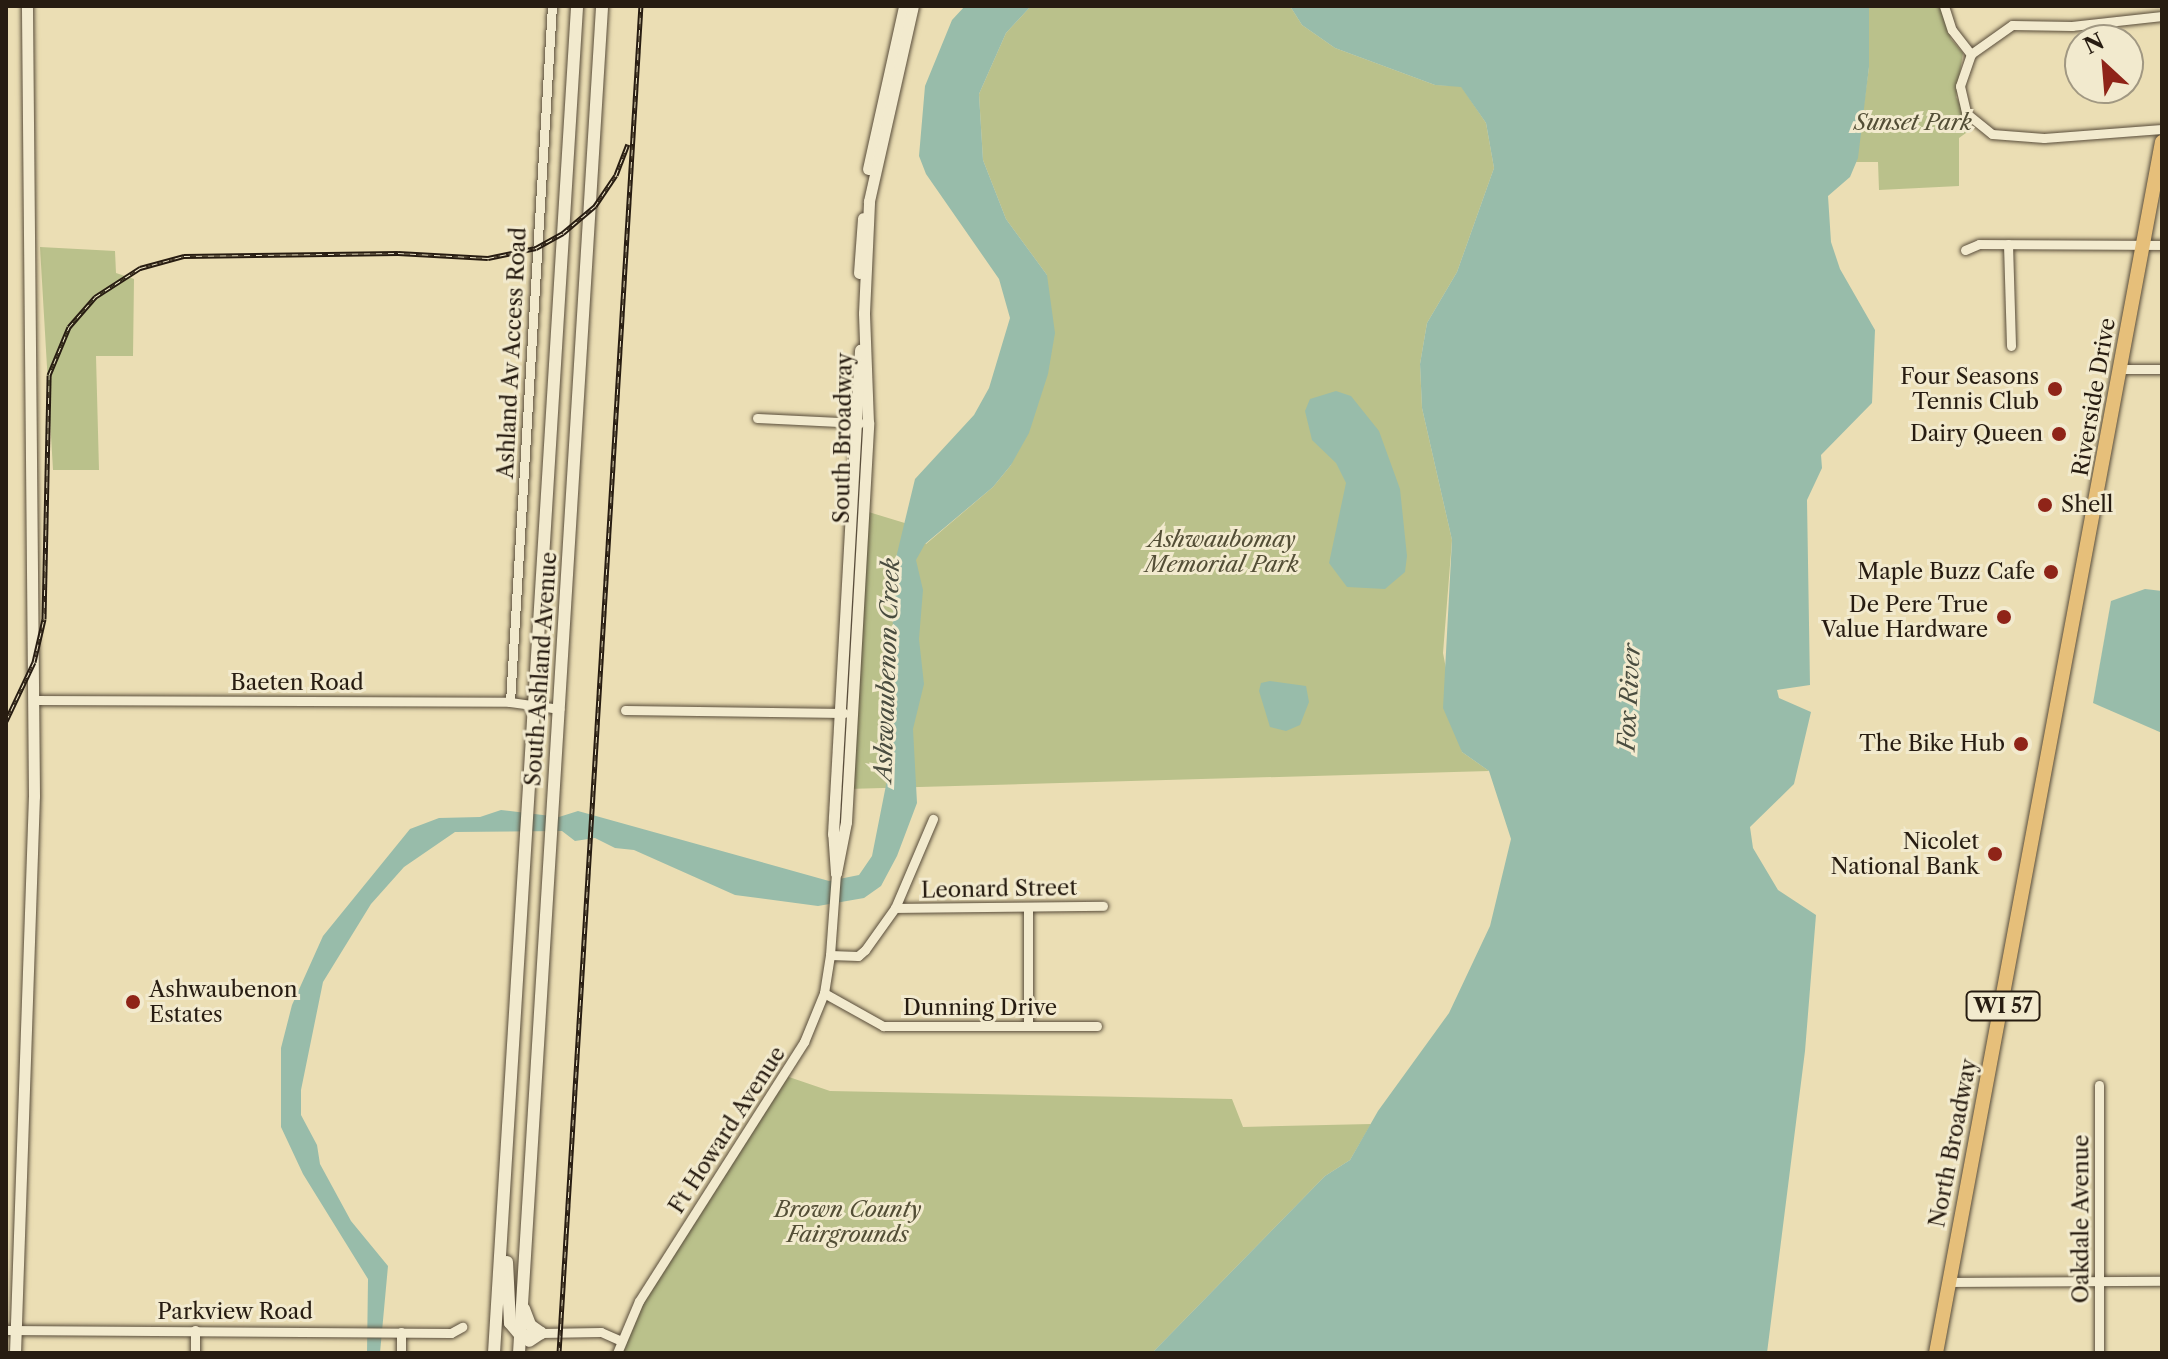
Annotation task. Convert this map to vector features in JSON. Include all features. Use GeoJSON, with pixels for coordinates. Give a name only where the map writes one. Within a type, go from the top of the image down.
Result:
{"type":"FeatureCollection","features":[{"type":"Feature","properties":{"kind":"main road","name":"South Ashland Avenue"},"geometry":{"type":"LineString","coordinates":[[492,1353],[501,1256],[577,6]]}},
{"type":"Feature","properties":{"kind":"main road","name":"South Ashland Avenue"},"geometry":{"type":"LineString","coordinates":[[522,1353],[531,1335],[523,1298],[601,27],[599,6]]}},
{"type":"Feature","properties":{"kind":"main road","name":"Riverside Drive"},"geometry":{"type":"LineString","coordinates":[[2068,659],[2162,142]]}},
{"type":"Feature","properties":{"kind":"main road","name":"North Broadway"},"geometry":{"type":"LineString","coordinates":[[1936,1353],[2068,659]]}},
{"type":"Feature","properties":{"kind":"main road"},"geometry":{"type":"LineString","coordinates":[[502,1235],[510,1323],[531,1335]]}},
{"type":"Feature","properties":{"kind":"main road"},"geometry":{"type":"LineString","coordinates":[[492,1353],[493,1282],[501,1256]]}},
{"type":"Feature","properties":{"kind":"main road"},"geometry":{"type":"LineString","coordinates":[[523,1298],[531,1335]]}},
{"type":"Feature","properties":{"kind":"street"},"geometry":{"type":"LineString","coordinates":[[15,1353],[10,1330],[34,700],[27,6]]}},
{"type":"Feature","properties":{"kind":"street","name":"Ashland Av Access Road"},"geometry":{"type":"LineString","coordinates":[[510,702],[552,6]]}},
{"type":"Feature","properties":{"kind":"street","name":"South Broadway"},"geometry":{"type":"LineString","coordinates":[[845,713],[861,231],[872,142],[904,6]]}},
{"type":"Feature","properties":{"kind":"street","name":"South Broadway"},"geometry":{"type":"LineString","coordinates":[[830,955],[868,423],[864,313],[869,201],[913,6]]}},
{"type":"Feature","properties":{"kind":"street"},"geometry":{"type":"LineString","coordinates":[[1944,6],[1952,30],[1971,54]]}},
{"type":"Feature","properties":{"kind":"street"},"geometry":{"type":"LineString","coordinates":[[2162,16],[2072,26],[2012,25],[1971,54],[1960,96],[1971,120],[1992,134],[2044,138],[2162,129]]}},
{"type":"Feature","properties":{"kind":"street"},"geometry":{"type":"LineString","coordinates":[[2008,244],[2011,346]]}},
{"type":"Feature","properties":{"kind":"street"},"geometry":{"type":"LineString","coordinates":[[1965,250],[2008,244],[2162,245]]}},
{"type":"Feature","properties":{"kind":"street"},"geometry":{"type":"LineString","coordinates":[[2121,369],[2162,369]]}},
{"type":"Feature","properties":{"kind":"street"},"geometry":{"type":"LineString","coordinates":[[757,418],[868,423]]}},
{"type":"Feature","properties":{"kind":"street","name":"Baeten Road"},"geometry":{"type":"LineString","coordinates":[[34,700],[510,702],[560,709]]}},
{"type":"Feature","properties":{"kind":"street"},"geometry":{"type":"LineString","coordinates":[[625,710],[845,713]]}},
{"type":"Feature","properties":{"kind":"street"},"geometry":{"type":"LineString","coordinates":[[830,955],[858,956],[895,908],[933,819]]}},
{"type":"Feature","properties":{"kind":"street","name":"Leonard Street"},"geometry":{"type":"LineString","coordinates":[[895,908],[1103,906]]}},
{"type":"Feature","properties":{"kind":"street"},"geometry":{"type":"LineString","coordinates":[[1028,908],[1028,1026]]}},
{"type":"Feature","properties":{"kind":"street","name":"Ft Howard Avenue"},"geometry":{"type":"LineString","coordinates":[[617,1353],[649,1285],[781,1084],[824,993],[830,955]]}},
{"type":"Feature","properties":{"kind":"street","name":"Dunning Drive"},"geometry":{"type":"LineString","coordinates":[[824,993],[883,1026],[1097,1026]]}},
{"type":"Feature","properties":{"kind":"street","name":"Oakdale Avenue"},"geometry":{"type":"LineString","coordinates":[[2099,1085],[2099,1353]]}},
{"type":"Feature","properties":{"kind":"street"},"geometry":{"type":"LineString","coordinates":[[1949,1282],[2162,1281]]}},
{"type":"Feature","properties":{"kind":"street","name":"Parkview Road"},"geometry":{"type":"LineString","coordinates":[[10,1330],[382,1330],[451,1333],[462,1327]]}},
{"type":"Feature","properties":{"kind":"street"},"geometry":{"type":"LineString","coordinates":[[195,1330],[195,1353]]}},
{"type":"Feature","properties":{"kind":"street"},"geometry":{"type":"LineString","coordinates":[[401,1332],[401,1353]]}},
{"type":"Feature","properties":{"kind":"street"},"geometry":{"type":"LineString","coordinates":[[531,1335],[601,1332],[621,1341]]}},
{"type":"Feature","properties":{"kind":"green space","name":"Ashwaubomay Memorial Park"},"geometry":{"type":"Polygon","coordinates":[[[1031,6],[1290,6],[1302,25],[1335,48],[1435,85],[1461,86],[1486,123],[1494,168],[1457,272],[1427,323],[1420,364],[1422,408],[1452,540],[1443,653],[1462,752],[1489,771],[847,789],[862,510],[908,524],[926,544],[993,487],[1011,465],[1047,275],[1006,219],[983,160],[979,94],[1006,33],[1031,6]]]}},
{"type":"Feature","properties":{"kind":"green space","name":"Sunset Park"},"geometry":{"type":"Polygon","coordinates":[[[1869,6],[1940,6],[1951,39],[1963,53],[1956,97],[1973,128],[1959,138],[1959,186],[1879,190],[1878,162],[1856,162],[1869,67],[1869,6]]]}},
{"type":"Feature","properties":{"kind":"green space"},"geometry":{"type":"Polygon","coordinates":[[[40,247],[115,251],[116,273],[134,279],[133,356],[96,356],[99,470],[53,470],[40,247]]]}},
{"type":"Feature","properties":{"kind":"green space","name":"Brown County Fairgrounds"},"geometry":{"type":"Polygon","coordinates":[[[786,1076],[830,1091],[1232,1099],[1243,1127],[1371,1124],[1350,1160],[1325,1176],[1152,1353],[617,1353],[639,1301],[786,1076]]]}},
{"type":"Feature","properties":{"kind":"water"},"geometry":{"type":"Polygon","coordinates":[[[965,6],[1031,6],[1006,33],[979,94],[983,160],[1006,219],[1047,275],[1055,333],[1048,374],[1029,433],[1011,465],[993,487],[925,544],[916,560],[923,590],[919,639],[924,684],[913,729],[917,803],[897,856],[881,886],[864,898],[818,906],[735,895],[634,850],[615,848],[595,838],[575,841],[562,831],[455,832],[404,867],[371,904],[323,982],[301,1090],[301,1115],[317,1145],[320,1164],[351,1221],[388,1266],[380,1353],[367,1353],[368,1279],[303,1174],[281,1127],[281,1048],[292,1005],[323,936],[410,829],[439,818],[480,817],[501,810],[559,817],[578,811],[829,881],[859,875],[872,856],[887,780],[895,562],[915,479],[974,415],[989,388],[1010,318],[999,279],[926,174],[919,156],[925,86],[952,20],[965,6]]]}},
{"type":"Feature","properties":{"kind":"water","name":"Fox River"},"geometry":{"type":"Polygon","coordinates":[[[1290,6],[1869,6],[1869,67],[1858,158],[1850,177],[1828,196],[1831,242],[1840,269],[1875,330],[1872,403],[1821,455],[1822,468],[1807,500],[1810,685],[1777,690],[1779,698],[1811,712],[1794,784],[1750,827],[1753,848],[1778,890],[1816,915],[1805,1051],[1767,1353],[1152,1353],[1325,1176],[1350,1160],[1378,1111],[1449,1013],[1490,926],[1511,839],[1489,771],[1462,752],[1443,708],[1452,540],[1422,408],[1420,364],[1427,323],[1457,272],[1494,168],[1486,123],[1461,87],[1435,85],[1335,48],[1302,25],[1290,6]]]}},
{"type":"Feature","properties":{"kind":"water"},"geometry":{"type":"Polygon","coordinates":[[[1336,391],[1351,396],[1379,431],[1400,489],[1407,556],[1405,572],[1385,589],[1347,587],[1329,563],[1346,483],[1336,463],[1312,440],[1305,411],[1310,399],[1336,391]]]}},
{"type":"Feature","properties":{"kind":"water"},"geometry":{"type":"Polygon","coordinates":[[[2145,589],[2162,591],[2162,733],[2093,703],[2111,601],[2145,589]]]}},
{"type":"Feature","properties":{"kind":"water"},"geometry":{"type":"Polygon","coordinates":[[[1270,681],[1306,686],[1309,702],[1300,725],[1286,731],[1270,727],[1259,691],[1261,683],[1270,681]]]}},
{"type":"Feature","properties":{"kind":"railway"},"geometry":{"type":"LineString","coordinates":[[559,1353],[641,6]]}},
{"type":"Feature","properties":{"kind":"railway"},"geometry":{"type":"LineString","coordinates":[[6,721],[34,662],[44,619],[49,375],[69,327],[95,297],[140,268],[184,256],[398,253],[488,258],[536,248],[563,233],[595,206],[616,175],[628,144]]}},
{"type":"Feature","properties":{"kind":"place","name":"Four Seasons Tennis Club"},"geometry":{"type":"Point","coordinates":[2055,389]}},
{"type":"Feature","properties":{"kind":"place","name":"Dairy Queen"},"geometry":{"type":"Point","coordinates":[2059,434]}},
{"type":"Feature","properties":{"kind":"place","name":"Shell"},"geometry":{"type":"Point","coordinates":[2045,505]}},
{"type":"Feature","properties":{"kind":"place","name":"Maple Buzz Cafe"},"geometry":{"type":"Point","coordinates":[2051,572]}},
{"type":"Feature","properties":{"kind":"place","name":"De Pere True Value Hardware"},"geometry":{"type":"Point","coordinates":[2004,617]}},
{"type":"Feature","properties":{"kind":"place","name":"The Bike Hub"},"geometry":{"type":"Point","coordinates":[2021,744]}},
{"type":"Feature","properties":{"kind":"place","name":"Nicolet National Bank"},"geometry":{"type":"Point","coordinates":[1995,854]}},
{"type":"Feature","properties":{"kind":"place","name":"Ashwaubenon Estates"},"geometry":{"type":"Point","coordinates":[133,1002]}},
{"type":"Feature","properties":{"kind":"water label","name":"Ashwaubenon Creek"},"geometry":{"type":"Point","coordinates":[887,670]}}]}
